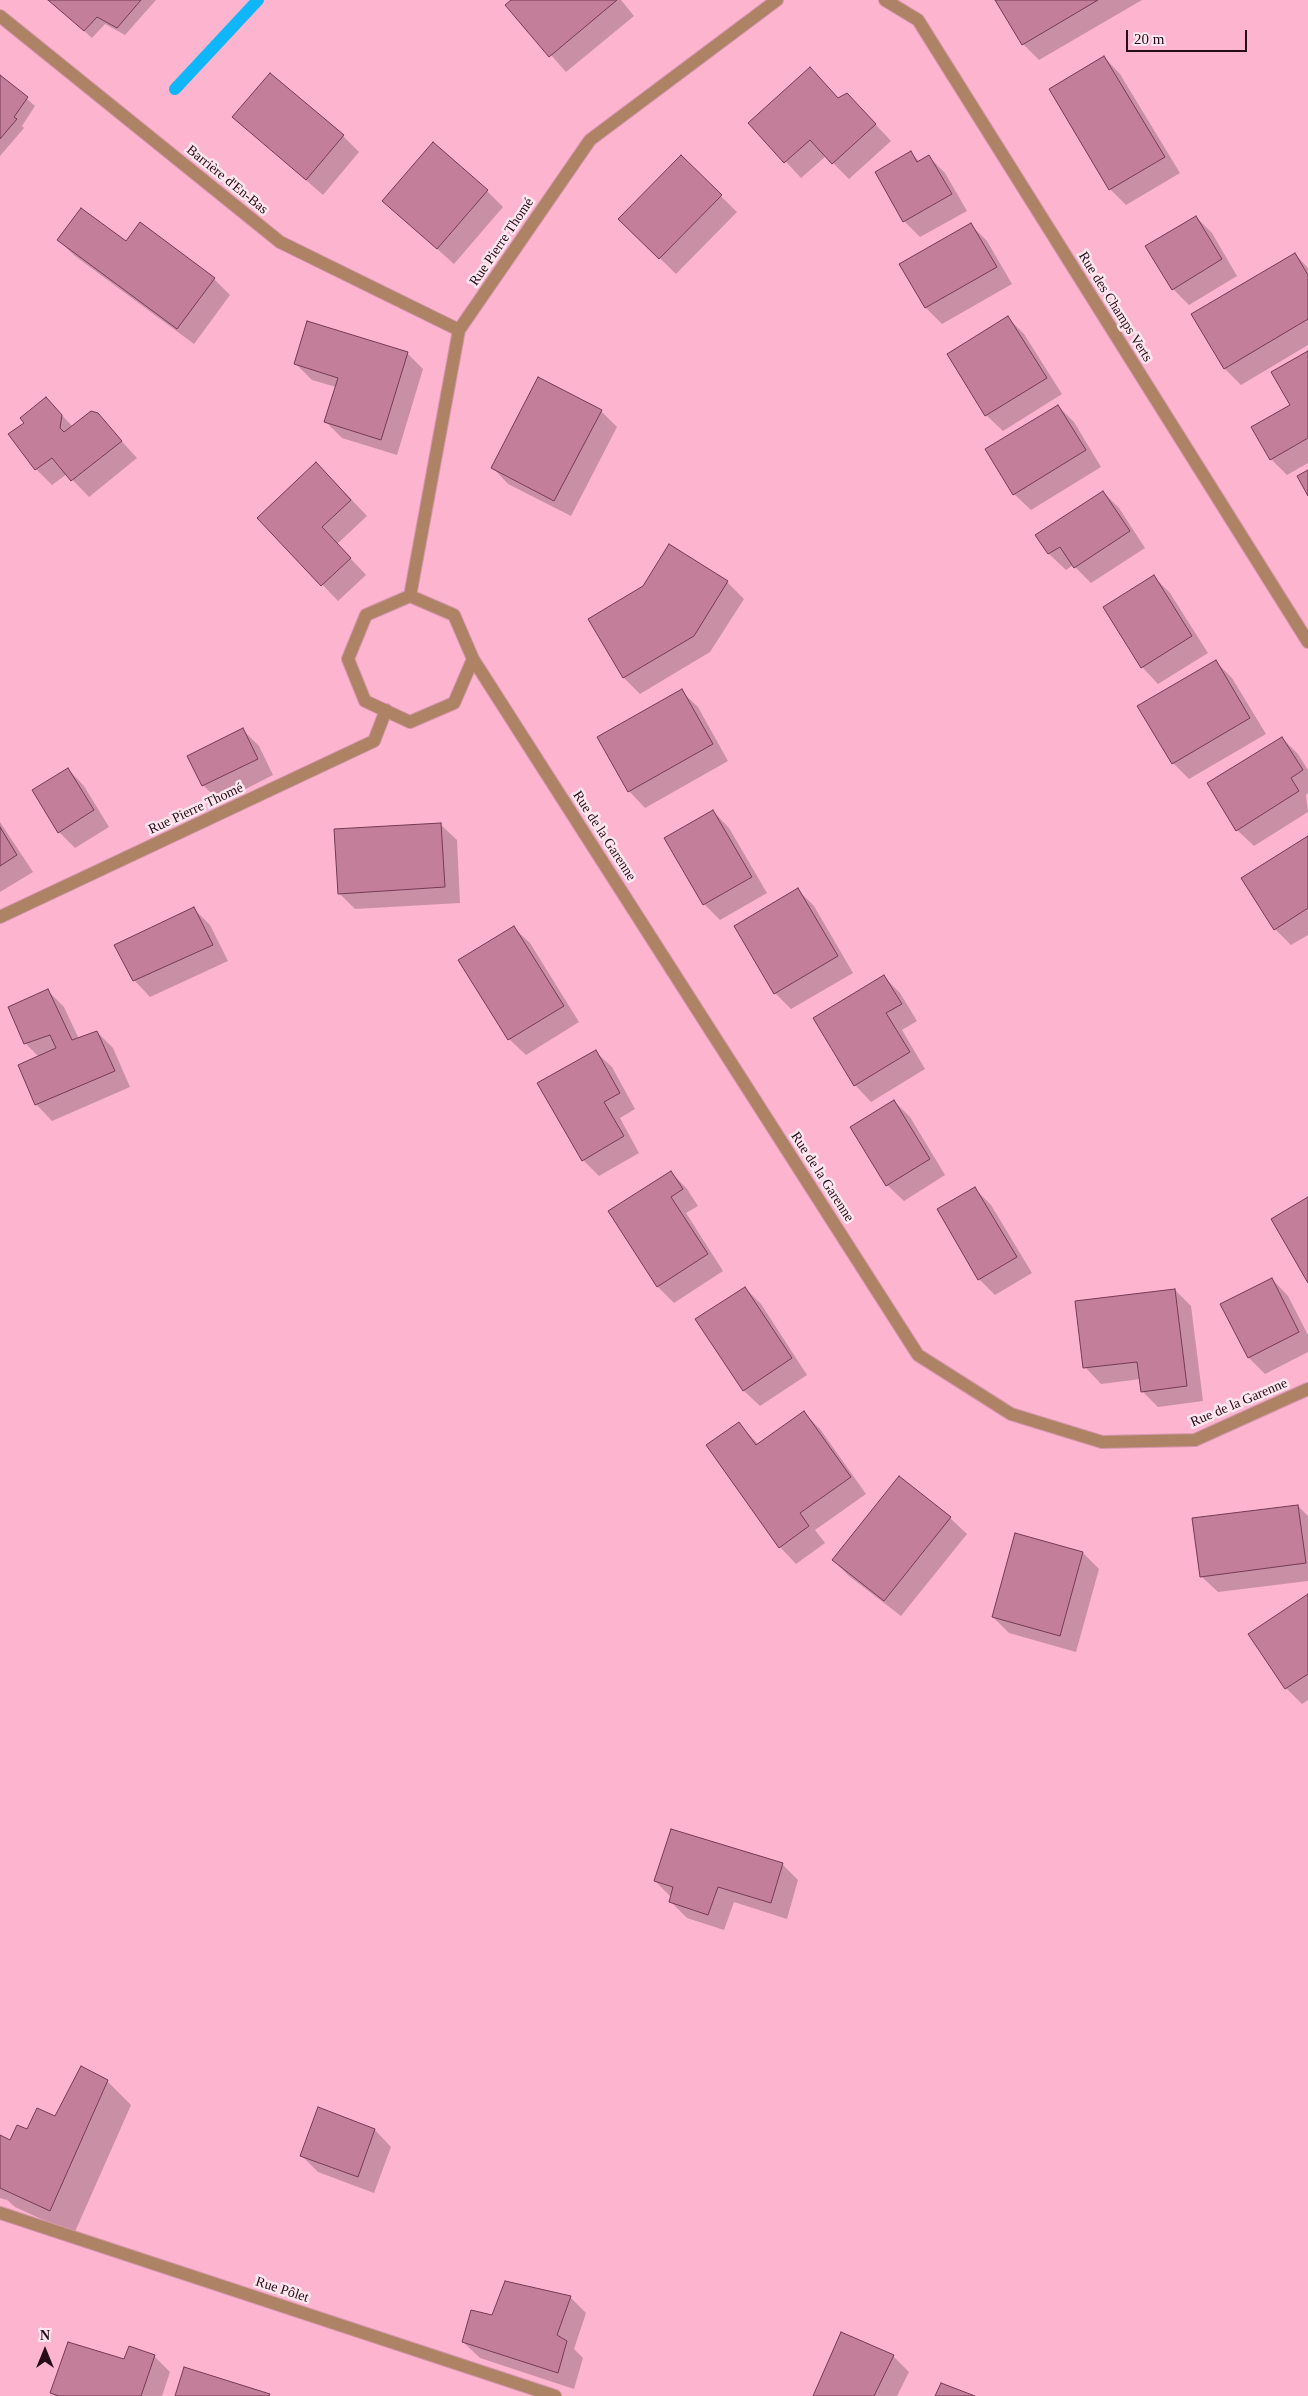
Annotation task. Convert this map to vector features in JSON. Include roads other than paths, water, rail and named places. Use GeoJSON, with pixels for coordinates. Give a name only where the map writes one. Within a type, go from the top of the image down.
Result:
{"type":"FeatureCollection","features":[{"type":"Feature","properties":{"kind":"street","name":"Rue Pierre Thomé"},"geometry":{"type":"LineString","coordinates":[[410,596],[460,330],[590,140],[777,0]]}},
{"type":"Feature","properties":{"kind":"street","name":"Rue des Champs Verts"},"geometry":{"type":"LineString","coordinates":[[885,0],[918,20],[1308,642]]}},
{"type":"Feature","properties":{"kind":"street","name":"Barrière d'En-Bas"},"geometry":{"type":"LineString","coordinates":[[0,16],[280,242],[460,330]]}},
{"type":"Feature","properties":{"kind":"street"},"geometry":{"type":"LineString","coordinates":[[410,596],[454,615],[473,659],[454,703],[410,722],[365,701],[348,659],[366,615],[410,596]]}},
{"type":"Feature","properties":{"kind":"street","name":"Rue de la Garenne"},"geometry":{"type":"LineString","coordinates":[[473,659],[918,1355],[1011,1414],[1102,1442],[1195,1440],[1308,1389]]}},
{"type":"Feature","properties":{"kind":"street","name":"Rue Pierre Thomé"},"geometry":{"type":"LineString","coordinates":[[0,917],[374,741],[386,710]]}},
{"type":"Feature","properties":{"kind":"street","name":"Rue Pôlet"},"geometry":{"type":"LineString","coordinates":[[0,2213],[555,2396]]}},
{"type":"Feature","properties":{"kind":"waterway"},"geometry":{"type":"LineString","coordinates":[[175,89],[258,0]]}}]}
